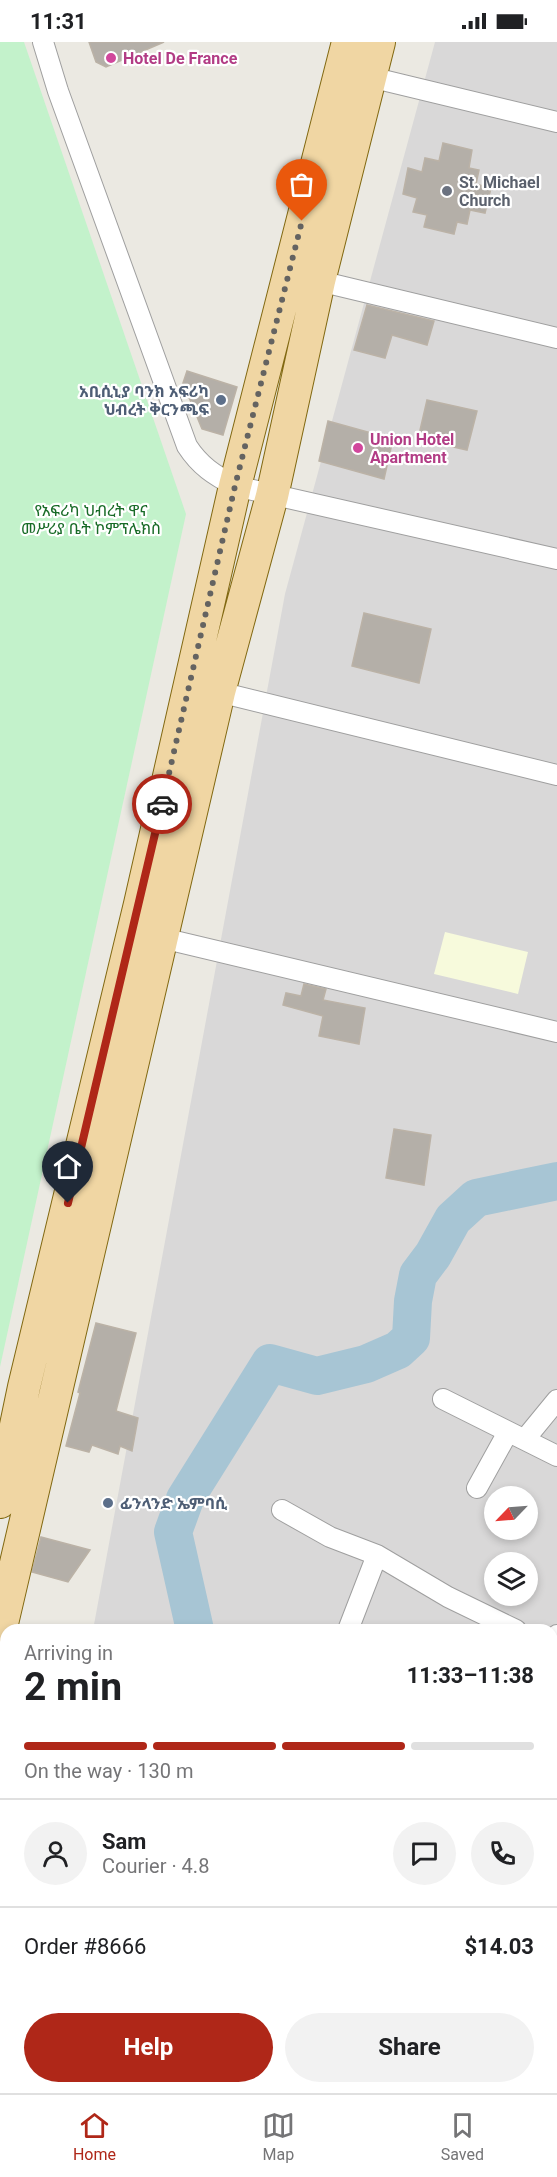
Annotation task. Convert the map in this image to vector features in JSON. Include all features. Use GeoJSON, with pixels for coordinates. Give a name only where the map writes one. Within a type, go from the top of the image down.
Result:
{"type":"FeatureCollection","features":[{"type":"Feature","properties":{"kind":"main road"},"geometry":{"type":"LineString","coordinates":[[2,1624],[157,918],[235,486],[348,42]]}},
{"type":"Feature","properties":{"kind":"main road"},"geometry":{"type":"LineString","coordinates":[[0,1502],[24,1387],[157,918],[272,496],[319,281],[379,42]]}},
{"type":"Feature","properties":{"kind":"street"},"geometry":{"type":"LineString","coordinates":[[43,42],[58,91],[187,446],[198,462],[211,474],[235,486],[272,496],[557,559]]}},
{"type":"Feature","properties":{"kind":"street"},"geometry":{"type":"LineString","coordinates":[[370,77],[557,122]]}},
{"type":"Feature","properties":{"kind":"street"},"geometry":{"type":"LineString","coordinates":[[319,281],[557,338]]}},
{"type":"Feature","properties":{"kind":"street"},"geometry":{"type":"LineString","coordinates":[[219,692],[557,775]]}},
{"type":"Feature","properties":{"kind":"street"},"geometry":{"type":"LineString","coordinates":[[157,918],[557,1032]]}},
{"type":"Feature","properties":{"kind":"street"},"geometry":{"type":"LineString","coordinates":[[443,1399],[557,1456]]}},
{"type":"Feature","properties":{"kind":"street"},"geometry":{"type":"LineString","coordinates":[[477,1488],[516,1435],[557,1400]]}},
{"type":"Feature","properties":{"kind":"street"},"geometry":{"type":"LineString","coordinates":[[282,1510],[330,1537],[377,1555],[448,1597],[504,1624]]}},
{"type":"Feature","properties":{"kind":"street"},"geometry":{"type":"LineString","coordinates":[[350,1624],[377,1555]]}},
{"type":"Feature","properties":{"kind":"shaded area"},"geometry":{"type":"Polygon","coordinates":[[[435,42],[557,42],[557,1624],[94,1624],[285,594],[435,42]]]}},
{"type":"Feature","properties":{"kind":"shaded area"},"geometry":{"type":"Polygon","coordinates":[[[445,932],[528,952],[518,994],[434,974],[445,932]]]}},
{"type":"Feature","properties":{"kind":"green space","name":"የአፍሪካ ህብረት ዋና መሥሪያ ቤት ኮምፕሌክስ"},"geometry":{"type":"Polygon","coordinates":[[[0,42],[24,42],[186,514],[0,1367],[0,42]]]}},
{"type":"Feature","properties":{"kind":"building","name":"Hotel De France"},"geometry":{"type":"Polygon","coordinates":[[[89,42],[164,42],[106,67],[96,62],[89,42]]]}},
{"type":"Feature","properties":{"kind":"building","name":"St. Michael Church"},"geometry":{"type":"Polygon","coordinates":[[[443,143],[472,150],[469,168],[479,170],[476,184],[491,188],[485,213],[470,210],[467,224],[457,222],[454,234],[424,227],[427,215],[413,212],[417,198],[403,194],[408,168],[422,172],[425,158],[439,161],[443,143]]]}},
{"type":"Feature","properties":{"kind":"building"},"geometry":{"type":"Polygon","coordinates":[[[367,305],[434,321],[427,345],[392,335],[385,358],[354,350],[367,305]]]}},
{"type":"Feature","properties":{"kind":"building"},"geometry":{"type":"Polygon","coordinates":[[[187,371],[237,387],[223,435],[202,429],[183,383],[187,371]]]}},
{"type":"Feature","properties":{"kind":"building"},"geometry":{"type":"Polygon","coordinates":[[[427,400],[477,411],[467,450],[418,439],[427,400]]]}},
{"type":"Feature","properties":{"kind":"building"},"geometry":{"type":"Polygon","coordinates":[[[328,421],[393,439],[384,479],[319,461],[328,421]]]}},
{"type":"Feature","properties":{"kind":"building"},"geometry":{"type":"Polygon","coordinates":[[[364,613],[431,629],[419,683],[352,666],[364,613]]]}},
{"type":"Feature","properties":{"kind":"building"},"geometry":{"type":"Polygon","coordinates":[[[304,984],[326,989],[323,1000],[365,1008],[359,1044],[319,1036],[323,1016],[283,1005],[286,993],[301,996],[304,984]]]}},
{"type":"Feature","properties":{"kind":"building"},"geometry":{"type":"Polygon","coordinates":[[[394,1129],[431,1135],[424,1185],[386,1178],[394,1129]]]}},
{"type":"Feature","properties":{"kind":"building"},"geometry":{"type":"Polygon","coordinates":[[[96,1323],[136,1333],[116,1411],[138,1418],[132,1451],[120,1446],[118,1454],[92,1445],[89,1452],[66,1446],[96,1323]]]}},
{"type":"Feature","properties":{"kind":"building"},"geometry":{"type":"Polygon","coordinates":[[[41,1537],[90,1550],[68,1582],[32,1572],[41,1537]]]}},
{"type":"Feature","properties":{"kind":"waterway"},"geometry":{"type":"LineString","coordinates":[[194,1624],[173,1532],[185,1499],[270,1363],[317,1376],[366,1364],[398,1350],[411,1338],[413,1301],[418,1275],[433,1255],[453,1219],[476,1198],[557,1181]]}},
{"type":"Feature","properties":{"kind":"way so far"},"geometry":{"type":"LineString","coordinates":[[162,804],[235,486],[302,221]]}},
{"type":"Feature","properties":{"kind":"place","name":"Hotel De France"},"geometry":{"type":"Point","coordinates":[111,58]}},
{"type":"Feature","properties":{"kind":"place","name":"St. Michael Church"},"geometry":{"type":"Point","coordinates":[447,191]}},
{"type":"Feature","properties":{"kind":"place","name":"አቢሲኒያ ባንክ አፍሪካ ህብረት ቅርንጫፍ"},"geometry":{"type":"Point","coordinates":[221,400]}},
{"type":"Feature","properties":{"kind":"place","name":"Union Hotel Apartment"},"geometry":{"type":"Point","coordinates":[358,448]}},
{"type":"Feature","properties":{"kind":"place","name":"ፊንላንድ ኤምባሲ"},"geometry":{"type":"Point","coordinates":[108,1503]}},
{"type":"Feature","properties":{"kind":"route"},"geometry":{"type":"LineString","coordinates":[[68,1203],[162,804]]}}]}
